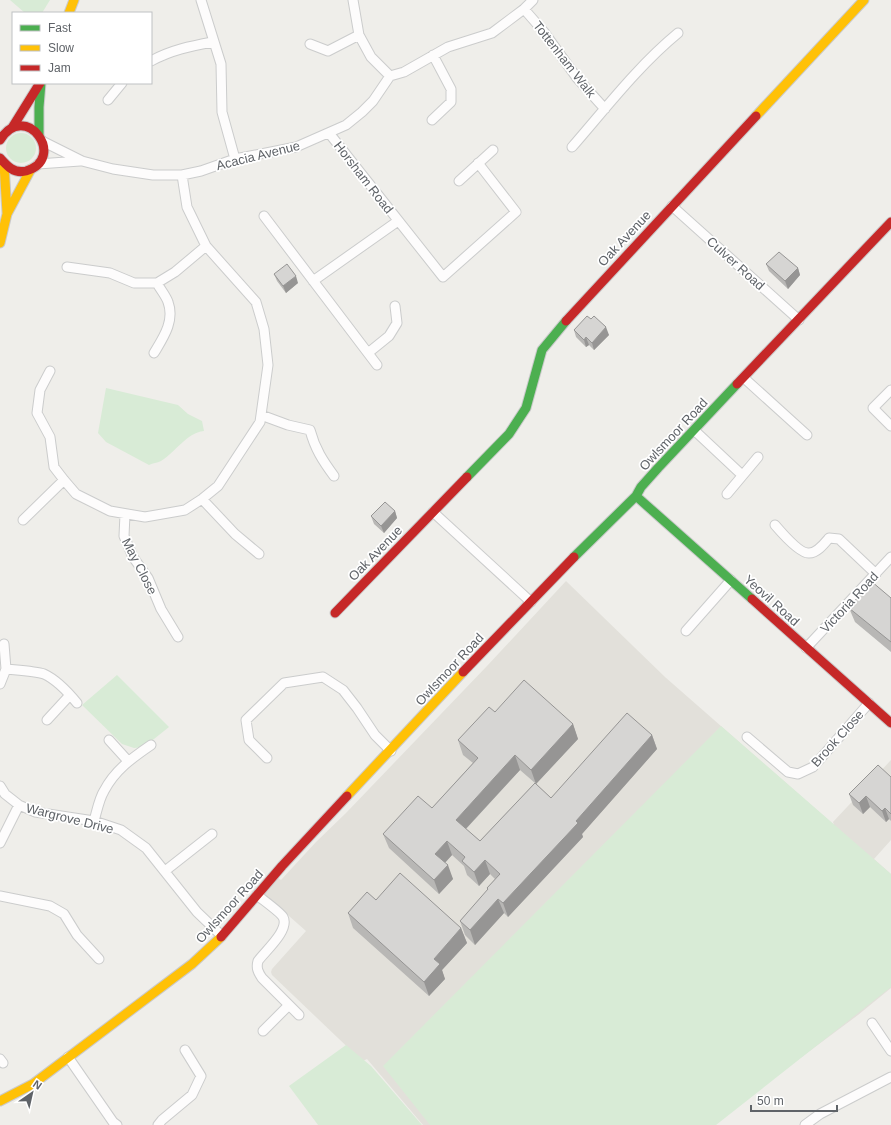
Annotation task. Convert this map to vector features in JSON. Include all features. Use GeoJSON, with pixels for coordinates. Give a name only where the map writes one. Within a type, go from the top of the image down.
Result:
{"type":"FeatureCollection","features":[{"type":"Feature","properties":{"kind":"street"},"geometry":{"type":"LineString","coordinates":[[69,12],[74,0]]}},
{"type":"Feature","properties":{"kind":"street"},"geometry":{"type":"LineString","coordinates":[[201,0],[221,64],[222,112],[235,159]]}},
{"type":"Feature","properties":{"kind":"street"},"geometry":{"type":"LineString","coordinates":[[353,0],[358,35],[371,57],[390,76],[404,72],[448,47],[492,33],[533,0]]}},
{"type":"Feature","properties":{"kind":"street","name":"Oak Avenue"},"geometry":{"type":"LineString","coordinates":[[335,613],[509,434],[526,408],[542,350],[569,317],[864,0]]}},
{"type":"Feature","properties":{"kind":"street","name":"Tottenham Walk"},"geometry":{"type":"LineString","coordinates":[[524,8],[544,32],[577,78],[605,108]]}},
{"type":"Feature","properties":{"kind":"street","name":"Tottenham Walk"},"geometry":{"type":"LineString","coordinates":[[572,148],[605,108],[658,50],[678,33]]}},
{"type":"Feature","properties":{"kind":"street"},"geometry":{"type":"LineString","coordinates":[[310,44],[328,51],[358,35]]}},
{"type":"Feature","properties":{"kind":"street"},"geometry":{"type":"LineString","coordinates":[[152,60],[181,48],[213,42]]}},
{"type":"Feature","properties":{"kind":"street"},"geometry":{"type":"LineString","coordinates":[[432,120],[451,102],[451,89],[433,55]]}},
{"type":"Feature","properties":{"kind":"street","name":"Acacia Avenue"},"geometry":{"type":"LineString","coordinates":[[41,138],[82,161],[113,169],[153,175],[182,175],[201,171],[235,159],[296,147],[346,125],[373,101],[390,76]]}},
{"type":"Feature","properties":{"kind":"street"},"geometry":{"type":"LineString","coordinates":[[0,140],[40,84]]}},
{"type":"Feature","properties":{"kind":"street"},"geometry":{"type":"LineString","coordinates":[[0,243],[8,214],[43,153],[39,107],[41,84]]}},
{"type":"Feature","properties":{"kind":"street"},"geometry":{"type":"LineString","coordinates":[[108,100],[121,84]]}},
{"type":"Feature","properties":{"kind":"street"},"geometry":{"type":"LineString","coordinates":[[6,130],[24,126],[32,130],[41,138]]}},
{"type":"Feature","properties":{"kind":"street","name":"Horsham Road"},"geometry":{"type":"LineString","coordinates":[[329,133],[443,276],[516,212],[478,163]]}},
{"type":"Feature","properties":{"kind":"street"},"geometry":{"type":"LineString","coordinates":[[459,181],[493,150]]}},
{"type":"Feature","properties":{"kind":"street"},"geometry":{"type":"LineString","coordinates":[[1,160],[11,169],[19,172],[35,167]]}},
{"type":"Feature","properties":{"kind":"street"},"geometry":{"type":"LineString","coordinates":[[1,160],[8,214]]}},
{"type":"Feature","properties":{"kind":"street","name":"Acacia Avenue"},"geometry":{"type":"LineString","coordinates":[[35,167],[82,161]]}},
{"type":"Feature","properties":{"kind":"street"},"geometry":{"type":"LineString","coordinates":[[50,371],[40,390],[37,413],[50,437],[54,467],[76,494],[110,511],[145,517],[185,510],[218,486],[260,422],[268,366],[264,329],[256,302],[206,246],[186,207],[182,175]]}},
{"type":"Feature","properties":{"kind":"street","name":"Culver Road"},"geometry":{"type":"LineString","coordinates":[[672,206],[799,320]]}},
{"type":"Feature","properties":{"kind":"street"},"geometry":{"type":"LineString","coordinates":[[264,216],[377,365]]}},
{"type":"Feature","properties":{"kind":"street","name":"Horsham Road"},"geometry":{"type":"LineString","coordinates":[[313,281],[398,221]]}},
{"type":"Feature","properties":{"kind":"street","name":"Owlsmoor Road"},"geometry":{"type":"LineString","coordinates":[[0,1101],[7,1099],[33,1084],[68,1058],[192,964],[222,936],[282,866],[473,662],[599,531],[636,496],[641,487],[658,468],[891,222]]}},
{"type":"Feature","properties":{"kind":"street"},"geometry":{"type":"LineString","coordinates":[[67,267],[110,272],[134,283],[157,283],[175,272],[206,246]]}},
{"type":"Feature","properties":{"kind":"street"},"geometry":{"type":"LineString","coordinates":[[154,353],[166,334],[170,318],[168,303],[157,283]]}},
{"type":"Feature","properties":{"kind":"street"},"geometry":{"type":"LineString","coordinates":[[368,354],[389,336],[397,323],[395,306]]}},
{"type":"Feature","properties":{"kind":"street"},"geometry":{"type":"LineString","coordinates":[[744,378],[807,435]]}},
{"type":"Feature","properties":{"kind":"street"},"geometry":{"type":"LineString","coordinates":[[891,390],[873,408],[891,426]]}},
{"type":"Feature","properties":{"kind":"street"},"geometry":{"type":"LineString","coordinates":[[261,415],[288,425],[310,430],[314,446],[320,458],[334,476]]}},
{"type":"Feature","properties":{"kind":"street"},"geometry":{"type":"LineString","coordinates":[[694,430],[742,475]]}},
{"type":"Feature","properties":{"kind":"street"},"geometry":{"type":"LineString","coordinates":[[727,494],[758,457]]}},
{"type":"Feature","properties":{"kind":"street"},"geometry":{"type":"LineString","coordinates":[[23,520],[64,480]]}},
{"type":"Feature","properties":{"kind":"street","name":"Yeovil Road"},"geometry":{"type":"LineString","coordinates":[[636,496],[891,723]]}},
{"type":"Feature","properties":{"kind":"street"},"geometry":{"type":"LineString","coordinates":[[202,499],[230,530],[259,554]]}},
{"type":"Feature","properties":{"kind":"street"},"geometry":{"type":"LineString","coordinates":[[433,512],[531,602]]}},
{"type":"Feature","properties":{"kind":"street","name":"May Close"},"geometry":{"type":"LineString","coordinates":[[125,514],[124,536],[133,557],[148,578],[161,609],[178,636]]}},
{"type":"Feature","properties":{"kind":"street"},"geometry":{"type":"LineString","coordinates":[[775,525],[801,550],[808,553],[817,550],[829,538],[839,539],[876,574]]}},
{"type":"Feature","properties":{"kind":"street","name":"Victoria Road"},"geometry":{"type":"LineString","coordinates":[[806,648],[891,557]]}},
{"type":"Feature","properties":{"kind":"street"},"geometry":{"type":"LineString","coordinates":[[686,631],[731,580]]}},
{"type":"Feature","properties":{"kind":"street"},"geometry":{"type":"LineString","coordinates":[[0,684],[6,669],[4,644]]}},
{"type":"Feature","properties":{"kind":"street"},"geometry":{"type":"LineString","coordinates":[[6,669],[43,674],[57,683],[77,703]]}},
{"type":"Feature","properties":{"kind":"street"},"geometry":{"type":"LineString","coordinates":[[267,758],[250,740],[246,720],[284,683],[324,677],[343,690],[375,735],[390,751]]}},
{"type":"Feature","properties":{"kind":"street"},"geometry":{"type":"LineString","coordinates":[[47,720],[70,695]]}},
{"type":"Feature","properties":{"kind":"street","name":"Brook Close"},"geometry":{"type":"LineString","coordinates":[[747,737],[788,772],[798,774],[813,767],[869,703]]}},
{"type":"Feature","properties":{"kind":"street"},"geometry":{"type":"LineString","coordinates":[[109,740],[128,761]]}},
{"type":"Feature","properties":{"kind":"street"},"geometry":{"type":"LineString","coordinates":[[94,821],[103,791],[128,761],[151,745]]}},
{"type":"Feature","properties":{"kind":"street","name":"Wargrove Drive"},"geometry":{"type":"LineString","coordinates":[[0,786],[5,794],[19,805],[36,812],[94,821],[120,830],[146,848],[197,912],[222,936]]}},
{"type":"Feature","properties":{"kind":"street"},"geometry":{"type":"LineString","coordinates":[[0,843],[19,805]]}},
{"type":"Feature","properties":{"kind":"street"},"geometry":{"type":"LineString","coordinates":[[165,871],[212,834]]}},
{"type":"Feature","properties":{"kind":"street"},"geometry":{"type":"LineString","coordinates":[[257,895],[283,917],[284,922],[282,933],[258,961],[256,966],[258,972],[262,978],[299,1015]]}},
{"type":"Feature","properties":{"kind":"street"},"geometry":{"type":"LineString","coordinates":[[0,896],[50,906],[64,914],[77,935],[99,959]]}},
{"type":"Feature","properties":{"kind":"street"},"geometry":{"type":"LineString","coordinates":[[263,1031],[289,1005]]}},
{"type":"Feature","properties":{"kind":"street"},"geometry":{"type":"LineString","coordinates":[[872,1023],[891,1051]]}},
{"type":"Feature","properties":{"kind":"street"},"geometry":{"type":"LineString","coordinates":[[158,1125],[192,1095],[201,1076],[185,1050]]}},
{"type":"Feature","properties":{"kind":"street"},"geometry":{"type":"LineString","coordinates":[[68,1058],[117,1125]]}},
{"type":"Feature","properties":{"kind":"street"},"geometry":{"type":"LineString","coordinates":[[805,1125],[820,1114],[891,1077]]}},
{"type":"Feature","properties":{"kind":"shaded area"},"geometry":{"type":"Polygon","coordinates":[[[566,581],[665,677],[834,825],[833,822],[891,760],[891,840],[874,859],[891,874],[891,988],[858,1015],[729,1111],[713,1125],[423,1125],[367,1059],[363,1061],[360,1059],[272,975],[271,972],[306,931],[264,894],[278,878],[281,880],[316,842],[346,813],[566,581]]]}},
{"type":"Feature","properties":{"kind":"green space"},"geometry":{"type":"Polygon","coordinates":[[[10,0],[50,0],[43,12],[24,12],[10,0]]]}},
{"type":"Feature","properties":{"kind":"green space"},"geometry":{"type":"Polygon","coordinates":[[[21,133],[32,137],[36,148],[32,159],[21,163],[10,159],[6,148],[10,137],[21,133]]]}},
{"type":"Feature","properties":{"kind":"green space"},"geometry":{"type":"Polygon","coordinates":[[[106,388],[178,405],[188,414],[202,421],[204,431],[198,432],[186,439],[161,461],[149,465],[106,442],[98,433],[106,388]]]}},
{"type":"Feature","properties":{"kind":"green space"},"geometry":{"type":"Polygon","coordinates":[[[117,675],[169,727],[144,747],[134,748],[122,744],[82,705],[117,675]]]}},
{"type":"Feature","properties":{"kind":"green space"},"geometry":{"type":"Polygon","coordinates":[[[721,726],[891,874],[891,987],[716,1125],[430,1125],[383,1066],[721,726]]]}},
{"type":"Feature","properties":{"kind":"green space"},"geometry":{"type":"Polygon","coordinates":[[[346,1045],[371,1066],[422,1125],[318,1125],[289,1086],[346,1045]]]}},
{"type":"Feature","properties":{"kind":"building"},"geometry":{"type":"Polygon","coordinates":[[[779,252],[798,268],[785,281],[766,264],[779,252]]]}},
{"type":"Feature","properties":{"kind":"building"},"geometry":{"type":"Polygon","coordinates":[[[287,264],[296,276],[283,286],[274,274],[287,264]]]}},
{"type":"Feature","properties":{"kind":"building"},"geometry":{"type":"Polygon","coordinates":[[[587,316],[591,319],[594,316],[606,327],[592,343],[586,337],[584,340],[574,330],[587,316]]]}},
{"type":"Feature","properties":{"kind":"building"},"geometry":{"type":"Polygon","coordinates":[[[385,502],[395,511],[381,526],[371,516],[385,502]]]}},
{"type":"Feature","properties":{"kind":"building"},"geometry":{"type":"Polygon","coordinates":[[[871,581],[891,598],[891,642],[849,608],[871,581]]]}},
{"type":"Feature","properties":{"kind":"building"},"geometry":{"type":"Polygon","coordinates":[[[524,680],[573,724],[531,770],[515,755],[456,820],[480,841],[535,783],[551,798],[627,713],[652,735],[576,821],[578,823],[503,903],[498,899],[470,930],[460,921],[500,874],[485,860],[474,872],[462,861],[465,857],[447,841],[435,854],[448,865],[434,880],[383,834],[418,796],[432,808],[478,758],[458,740],[489,707],[495,712],[524,680]]]}},
{"type":"Feature","properties":{"kind":"building"},"geometry":{"type":"Polygon","coordinates":[[[878,765],[891,777],[891,814],[885,808],[882,811],[866,796],[859,803],[849,794],[878,765]]]}},
{"type":"Feature","properties":{"kind":"building"},"geometry":{"type":"Polygon","coordinates":[[[400,873],[461,928],[434,959],[440,964],[424,982],[348,913],[367,892],[376,900],[400,873]]]}},
{"type":"Feature","properties":{"kind":"traffic: fast"},"geometry":{"type":"LineString","coordinates":[[39,135],[41,84]]}},
{"type":"Feature","properties":{"kind":"traffic: fast"},"geometry":{"type":"LineString","coordinates":[[467,477],[509,434],[526,408],[542,350],[566,321]]}},
{"type":"Feature","properties":{"kind":"traffic: fast"},"geometry":{"type":"LineString","coordinates":[[574,557],[636,496],[641,487],[658,468],[737,384]]}},
{"type":"Feature","properties":{"kind":"traffic: fast"},"geometry":{"type":"LineString","coordinates":[[636,496],[752,599]]}},
{"type":"Feature","properties":{"kind":"traffic: slow"},"geometry":{"type":"LineString","coordinates":[[69,12],[74,0]]}},
{"type":"Feature","properties":{"kind":"traffic: slow"},"geometry":{"type":"LineString","coordinates":[[756,116],[864,0]]}},
{"type":"Feature","properties":{"kind":"traffic: slow"},"geometry":{"type":"LineString","coordinates":[[4,164],[7,213]]}},
{"type":"Feature","properties":{"kind":"traffic: slow"},"geometry":{"type":"LineString","coordinates":[[0,243],[7,214],[31,169]]}},
{"type":"Feature","properties":{"kind":"traffic: slow"},"geometry":{"type":"LineString","coordinates":[[347,796],[463,672]]}},
{"type":"Feature","properties":{"kind":"traffic: slow"},"geometry":{"type":"LineString","coordinates":[[0,1101],[33,1084],[192,964],[221,937]]}},
{"type":"Feature","properties":{"kind":"traffic: jam"},"geometry":{"type":"LineString","coordinates":[[12,128],[39,84]]}},
{"type":"Feature","properties":{"kind":"traffic: jam"},"geometry":{"type":"LineString","coordinates":[[566,321],[756,116]]}},
{"type":"Feature","properties":{"kind":"traffic: jam"},"geometry":{"type":"LineString","coordinates":[[0,140],[10,129],[21,126],[31,129],[38,136],[43,145],[43,155],[38,165],[26,171],[22,172],[11,169],[0,158]]}},
{"type":"Feature","properties":{"kind":"traffic: jam"},"geometry":{"type":"LineString","coordinates":[[737,384],[891,222]]}},
{"type":"Feature","properties":{"kind":"traffic: jam"},"geometry":{"type":"LineString","coordinates":[[335,613],[467,477]]}},
{"type":"Feature","properties":{"kind":"traffic: jam"},"geometry":{"type":"LineString","coordinates":[[463,672],[574,557]]}},
{"type":"Feature","properties":{"kind":"traffic: jam"},"geometry":{"type":"LineString","coordinates":[[752,599],[891,723]]}},
{"type":"Feature","properties":{"kind":"traffic: jam"},"geometry":{"type":"LineString","coordinates":[[221,937],[282,866],[347,796]]}}]}
